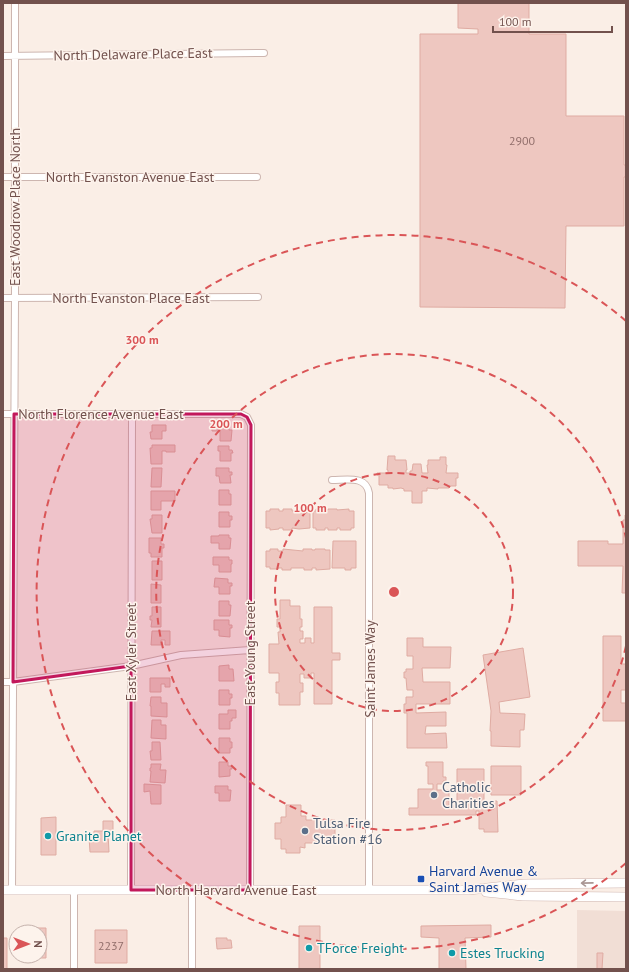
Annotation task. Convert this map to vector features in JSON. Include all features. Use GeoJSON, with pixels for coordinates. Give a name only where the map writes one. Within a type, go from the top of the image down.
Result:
{"type":"FeatureCollection","features":[{"type":"Feature","properties":{"kind":"main road","name":"North Harvard Avenue East"},"geometry":{"type":"LineString","coordinates":[[8,890],[469,890],[524,884],[626,883]]}},
{"type":"Feature","properties":{"kind":"main road","name":"North Harvard Avenue East"},"geometry":{"type":"LineString","coordinates":[[469,890],[523,896],[626,897]]}},
{"type":"Feature","properties":{"kind":"street","name":"East Woodrow Place North"},"geometry":{"type":"LineString","coordinates":[[8,890],[13,682],[15,3]]}},
{"type":"Feature","properties":{"kind":"street","name":"North Delaware Place East"},"geometry":{"type":"LineString","coordinates":[[3,56],[264,53]]}},
{"type":"Feature","properties":{"kind":"street","name":"North Evanston Avenue East"},"geometry":{"type":"LineString","coordinates":[[3,177],[257,177]]}},
{"type":"Feature","properties":{"kind":"street","name":"North Evanston Place East"},"geometry":{"type":"LineString","coordinates":[[3,298],[258,297]]}},
{"type":"Feature","properties":{"kind":"street","name":"North Florence Avenue East"},"geometry":{"type":"LineString","coordinates":[[3,414],[241,414],[247,417]]}},
{"type":"Feature","properties":{"kind":"street","name":"East Xyler Street"},"geometry":{"type":"LineString","coordinates":[[131,890],[132,415]]}},
{"type":"Feature","properties":{"kind":"street","name":"East Young Street"},"geometry":{"type":"LineString","coordinates":[[247,417],[251,425],[250,890]]}},
{"type":"Feature","properties":{"kind":"street","name":"Saint James Way"},"geometry":{"type":"LineString","coordinates":[[332,480],[362,481],[366,484],[369,493],[369,890]]}},
{"type":"Feature","properties":{"kind":"street"},"geometry":{"type":"LineString","coordinates":[[3,682],[13,682],[131,666],[181,655],[250,650]]}},
{"type":"Feature","properties":{"kind":"street"},"geometry":{"type":"LineString","coordinates":[[74,890],[74,969]]}},
{"type":"Feature","properties":{"kind":"street"},"geometry":{"type":"LineString","coordinates":[[192,890],[192,969]]}},
{"type":"Feature","properties":{"kind":"highlighted area"},"geometry":{"type":"Polygon","coordinates":[[[14,414],[241,414],[247,417],[251,425],[250,890],[131,890],[131,666],[13,682],[14,414]]]}},
{"type":"Feature","properties":{"kind":"shaded area"},"geometry":{"type":"Polygon","coordinates":[[[577,910],[626,911],[626,969],[577,969],[577,910]]]}},
{"type":"Feature","properties":{"kind":"building"},"geometry":{"type":"Polygon","coordinates":[[[458,3],[529,3],[529,34],[566,34],[566,116],[624,116],[624,165],[626,165],[626,177],[624,177],[624,226],[566,226],[565,308],[420,307],[420,34],[478,34],[478,29],[458,28],[458,3]]]}},
{"type":"Feature","properties":{"kind":"building"},"geometry":{"type":"Polygon","coordinates":[[[152,425],[166,425],[166,431],[162,431],[162,439],[151,439],[150,432],[152,432],[152,425]]]}},
{"type":"Feature","properties":{"kind":"building"},"geometry":{"type":"Polygon","coordinates":[[[212,426],[229,426],[229,430],[232,430],[231,441],[220,441],[220,431],[212,431],[212,426]]]}},
{"type":"Feature","properties":{"kind":"building"},"geometry":{"type":"Polygon","coordinates":[[[152,445],[175,445],[175,452],[162,451],[162,464],[151,464],[150,448],[152,448],[152,445]]]}},
{"type":"Feature","properties":{"kind":"building"},"geometry":{"type":"Polygon","coordinates":[[[218,446],[229,446],[229,450],[232,450],[233,453],[231,453],[231,461],[220,461],[220,451],[218,451],[218,446]]]}},
{"type":"Feature","properties":{"kind":"building"},"geometry":{"type":"Polygon","coordinates":[[[388,456],[395,456],[395,460],[406,460],[406,473],[410,473],[410,471],[412,471],[413,464],[421,464],[422,473],[428,473],[428,460],[440,460],[440,457],[446,457],[446,473],[458,473],[458,478],[456,478],[456,486],[438,489],[427,488],[427,491],[422,491],[422,503],[412,503],[412,491],[404,491],[404,489],[401,488],[388,488],[388,485],[379,485],[379,475],[377,475],[377,473],[388,473],[388,456]]]}},
{"type":"Feature","properties":{"kind":"building"},"geometry":{"type":"Polygon","coordinates":[[[152,468],[162,468],[161,487],[151,487],[152,468]]]}},
{"type":"Feature","properties":{"kind":"building"},"geometry":{"type":"Polygon","coordinates":[[[216,468],[229,468],[229,472],[232,472],[232,475],[230,475],[231,483],[220,483],[219,476],[216,476],[216,468]]]}},
{"type":"Feature","properties":{"kind":"building"},"geometry":{"type":"Polygon","coordinates":[[[219,490],[229,490],[229,494],[231,494],[231,505],[219,505],[219,490]]]}},
{"type":"Feature","properties":{"kind":"building"},"geometry":{"type":"Polygon","coordinates":[[[151,491],[175,491],[175,501],[161,501],[161,510],[151,510],[151,491]]]}},
{"type":"Feature","properties":{"kind":"building"},"geometry":{"type":"Polygon","coordinates":[[[270,509],[279,509],[279,511],[283,511],[283,509],[292,509],[292,511],[308,509],[308,511],[310,511],[310,528],[292,528],[292,530],[283,530],[283,528],[279,528],[270,530],[270,528],[266,528],[266,511],[270,511],[270,509]]]}},
{"type":"Feature","properties":{"kind":"building"},"geometry":{"type":"Polygon","coordinates":[[[316,509],[349,509],[349,511],[354,511],[354,528],[351,528],[351,530],[340,530],[340,528],[337,528],[337,530],[328,530],[328,528],[325,528],[325,530],[316,530],[316,528],[313,528],[313,511],[316,511],[316,509]]]}},
{"type":"Feature","properties":{"kind":"building"},"geometry":{"type":"Polygon","coordinates":[[[219,512],[229,512],[229,516],[232,516],[232,520],[230,520],[230,527],[219,527],[219,512]]]}},
{"type":"Feature","properties":{"kind":"building"},"geometry":{"type":"Polygon","coordinates":[[[152,515],[162,515],[162,533],[152,533],[150,519],[152,519],[152,515]]]}},
{"type":"Feature","properties":{"kind":"building"},"geometry":{"type":"Polygon","coordinates":[[[625,515],[626,593],[622,593],[623,566],[578,566],[578,541],[608,541],[608,544],[623,544],[623,520],[625,520],[625,515]]]}},
{"type":"Feature","properties":{"kind":"building"},"geometry":{"type":"Polygon","coordinates":[[[229,535],[229,538],[231,538],[230,549],[219,549],[219,543],[211,543],[211,536],[229,535]]]}},
{"type":"Feature","properties":{"kind":"building"},"geometry":{"type":"Polygon","coordinates":[[[149,538],[161,538],[161,544],[164,544],[164,548],[162,548],[162,557],[151,557],[151,553],[149,553],[149,538]]]}},
{"type":"Feature","properties":{"kind":"building"},"geometry":{"type":"Polygon","coordinates":[[[333,541],[356,541],[356,568],[345,570],[345,568],[332,568],[333,541]]]}},
{"type":"Feature","properties":{"kind":"building"},"geometry":{"type":"Polygon","coordinates":[[[270,549],[278,549],[278,551],[283,551],[283,549],[303,551],[303,549],[330,550],[330,569],[270,569],[270,567],[266,567],[266,551],[270,551],[270,549]]]}},
{"type":"Feature","properties":{"kind":"building"},"geometry":{"type":"Polygon","coordinates":[[[213,557],[229,557],[229,560],[232,560],[231,572],[219,572],[219,565],[213,565],[213,557]]]}},
{"type":"Feature","properties":{"kind":"building"},"geometry":{"type":"Polygon","coordinates":[[[152,561],[162,561],[162,580],[152,580],[152,561]]]}},
{"type":"Feature","properties":{"kind":"building"},"geometry":{"type":"Polygon","coordinates":[[[215,578],[228,579],[228,583],[232,583],[232,586],[230,586],[230,594],[219,594],[219,587],[214,587],[215,578]]]}},
{"type":"Feature","properties":{"kind":"building"},"geometry":{"type":"Polygon","coordinates":[[[151,584],[161,585],[161,603],[151,603],[151,584]]]}},
{"type":"Feature","properties":{"kind":"building"},"geometry":{"type":"Polygon","coordinates":[[[280,600],[290,600],[290,606],[300,606],[300,619],[302,619],[302,627],[300,627],[300,631],[303,631],[303,639],[300,639],[300,643],[305,643],[305,638],[311,638],[311,643],[314,643],[314,607],[332,607],[332,653],[340,653],[340,660],[332,660],[332,704],[314,704],[314,673],[311,673],[311,678],[304,678],[304,674],[300,674],[300,683],[303,683],[303,692],[300,692],[300,705],[279,705],[279,693],[276,693],[276,682],[279,682],[279,673],[269,673],[269,644],[279,644],[278,632],[280,632],[280,627],[277,627],[277,619],[280,619],[280,600]]]}},
{"type":"Feature","properties":{"kind":"building"},"geometry":{"type":"Polygon","coordinates":[[[219,601],[229,601],[229,605],[231,605],[230,616],[219,616],[219,601]]]}},
{"type":"Feature","properties":{"kind":"building"},"geometry":{"type":"Polygon","coordinates":[[[152,607],[161,607],[161,627],[151,627],[152,620],[150,620],[150,616],[152,616],[152,607]]]}},
{"type":"Feature","properties":{"kind":"building"},"geometry":{"type":"Polygon","coordinates":[[[214,620],[229,620],[229,625],[232,625],[232,628],[230,628],[230,637],[219,636],[219,630],[214,630],[214,620]]]}},
{"type":"Feature","properties":{"kind":"building"},"geometry":{"type":"Polygon","coordinates":[[[152,631],[170,631],[170,645],[165,645],[165,640],[161,640],[161,645],[151,645],[152,631]]]}},
{"type":"Feature","properties":{"kind":"building"},"geometry":{"type":"Polygon","coordinates":[[[603,636],[621,636],[621,664],[626,664],[626,690],[621,690],[621,703],[626,703],[626,721],[603,721],[603,636]]]}},
{"type":"Feature","properties":{"kind":"building"},"geometry":{"type":"Polygon","coordinates":[[[407,638],[423,638],[423,647],[451,647],[450,668],[422,668],[423,682],[450,682],[450,704],[416,704],[416,713],[446,712],[446,726],[426,726],[425,734],[446,733],[447,748],[407,748],[407,713],[404,713],[404,704],[406,704],[406,697],[413,697],[413,690],[407,690],[404,672],[406,672],[406,669],[413,669],[413,656],[407,656],[407,638]]]}},
{"type":"Feature","properties":{"kind":"building"},"geometry":{"type":"Polygon","coordinates":[[[523,648],[530,697],[499,702],[500,713],[525,714],[524,730],[520,730],[520,747],[491,746],[491,711],[483,655],[523,648]]]}},
{"type":"Feature","properties":{"kind":"building"},"geometry":{"type":"Polygon","coordinates":[[[229,665],[229,669],[233,669],[234,681],[219,681],[219,666],[229,665]]]}},
{"type":"Feature","properties":{"kind":"building"},"geometry":{"type":"Polygon","coordinates":[[[150,678],[170,678],[170,687],[165,687],[165,684],[161,684],[161,692],[150,692],[150,678]]]}},
{"type":"Feature","properties":{"kind":"building"},"geometry":{"type":"Polygon","coordinates":[[[219,690],[229,690],[229,694],[232,694],[232,698],[230,698],[230,705],[219,705],[219,690]]]}},
{"type":"Feature","properties":{"kind":"building"},"geometry":{"type":"Polygon","coordinates":[[[151,697],[161,697],[161,703],[167,703],[167,717],[151,716],[151,697]]]}},
{"type":"Feature","properties":{"kind":"building"},"geometry":{"type":"Polygon","coordinates":[[[228,710],[236,710],[236,718],[232,718],[232,721],[230,721],[230,729],[219,729],[219,714],[228,714],[228,710]]]}},
{"type":"Feature","properties":{"kind":"building"},"geometry":{"type":"Polygon","coordinates":[[[152,720],[161,720],[161,725],[166,725],[166,739],[151,738],[152,720]]]}},
{"type":"Feature","properties":{"kind":"building"},"geometry":{"type":"Polygon","coordinates":[[[219,738],[230,738],[232,748],[230,748],[230,753],[219,753],[219,738]]]}},
{"type":"Feature","properties":{"kind":"building"},"geometry":{"type":"Polygon","coordinates":[[[152,742],[160,742],[161,760],[151,760],[150,751],[152,751],[152,742]]]}},
{"type":"Feature","properties":{"kind":"building"},"geometry":{"type":"Polygon","coordinates":[[[219,762],[228,762],[228,766],[232,766],[232,769],[230,769],[230,776],[219,777],[219,762]]]}},
{"type":"Feature","properties":{"kind":"building","name":"Catholic Charities"},"geometry":{"type":"Polygon","coordinates":[[[426,762],[443,762],[443,777],[446,777],[446,781],[443,781],[443,784],[437,784],[437,790],[449,790],[449,806],[457,806],[457,769],[484,769],[484,806],[493,806],[493,801],[497,801],[498,832],[484,832],[484,829],[479,829],[479,811],[476,811],[476,815],[409,815],[409,808],[418,808],[418,789],[433,789],[433,784],[428,784],[428,766],[426,766],[426,762]]]}},
{"type":"Feature","properties":{"kind":"building"},"geometry":{"type":"Polygon","coordinates":[[[151,764],[161,764],[160,770],[166,770],[165,783],[150,782],[151,764]]]}},
{"type":"Feature","properties":{"kind":"building"},"geometry":{"type":"Polygon","coordinates":[[[491,766],[521,766],[521,795],[491,795],[491,766]]]}},
{"type":"Feature","properties":{"kind":"building"},"geometry":{"type":"Polygon","coordinates":[[[144,784],[161,785],[161,804],[151,804],[150,791],[144,792],[144,784]]]}},
{"type":"Feature","properties":{"kind":"building"},"geometry":{"type":"Polygon","coordinates":[[[215,786],[228,786],[228,790],[231,790],[230,801],[219,801],[219,793],[215,793],[215,786]]]}},
{"type":"Feature","properties":{"kind":"building","name":"Tulsa Fire Station #16"},"geometry":{"type":"Polygon","coordinates":[[[286,805],[301,805],[301,816],[306,816],[306,820],[335,820],[335,843],[305,843],[305,848],[300,847],[300,853],[286,853],[286,849],[281,849],[281,839],[275,839],[275,823],[281,823],[281,817],[286,817],[286,805]]]}},
{"type":"Feature","properties":{"kind":"building","name":"Granite Planet"},"geometry":{"type":"Polygon","coordinates":[[[56,817],[56,855],[41,855],[41,818],[56,817]]]}},
{"type":"Feature","properties":{"kind":"building"},"geometry":{"type":"Polygon","coordinates":[[[103,821],[113,821],[113,833],[108,833],[109,852],[90,852],[89,837],[94,837],[94,831],[103,831],[103,821]]]}},
{"type":"Feature","properties":{"kind":"building","name":"Estes Trucking"},"geometry":{"type":"Polygon","coordinates":[[[491,925],[491,937],[465,938],[466,969],[439,969],[439,938],[421,937],[421,926],[491,925]]]}},
{"type":"Feature","properties":{"kind":"building","name":"TForce Freight"},"geometry":{"type":"Polygon","coordinates":[[[299,926],[320,926],[320,969],[299,969],[299,926]]]}},
{"type":"Feature","properties":{"kind":"building"},"geometry":{"type":"Polygon","coordinates":[[[95,930],[127,930],[127,963],[95,963],[95,930]]]}},
{"type":"Feature","properties":{"kind":"building"},"geometry":{"type":"Polygon","coordinates":[[[3,938],[7,938],[7,969],[3,969],[3,938]]]}},
{"type":"Feature","properties":{"kind":"building"},"geometry":{"type":"Polygon","coordinates":[[[216,938],[227,938],[227,940],[231,940],[232,948],[217,949],[216,938]]]}},
{"type":"Feature","properties":{"kind":"building"},"geometry":{"type":"Polygon","coordinates":[[[597,953],[603,953],[602,969],[597,969],[597,953]]]}},
{"type":"Feature","properties":{"kind":"place","name":"Catholic Charities"},"geometry":{"type":"Point","coordinates":[434,795]}},
{"type":"Feature","properties":{"kind":"place","name":"Tulsa Fire Station #16"},"geometry":{"type":"Point","coordinates":[305,831]}},
{"type":"Feature","properties":{"kind":"place","name":"Granite Planet"},"geometry":{"type":"Point","coordinates":[48,836]}},
{"type":"Feature","properties":{"kind":"place","name":"Harvard Avenue & Saint James Way"},"geometry":{"type":"Point","coordinates":[421,879]}},
{"type":"Feature","properties":{"kind":"place","name":"TForce Freight"},"geometry":{"type":"Point","coordinates":[309,948]}},
{"type":"Feature","properties":{"kind":"place","name":"Estes Trucking"},"geometry":{"type":"Point","coordinates":[452,953]}}]}
